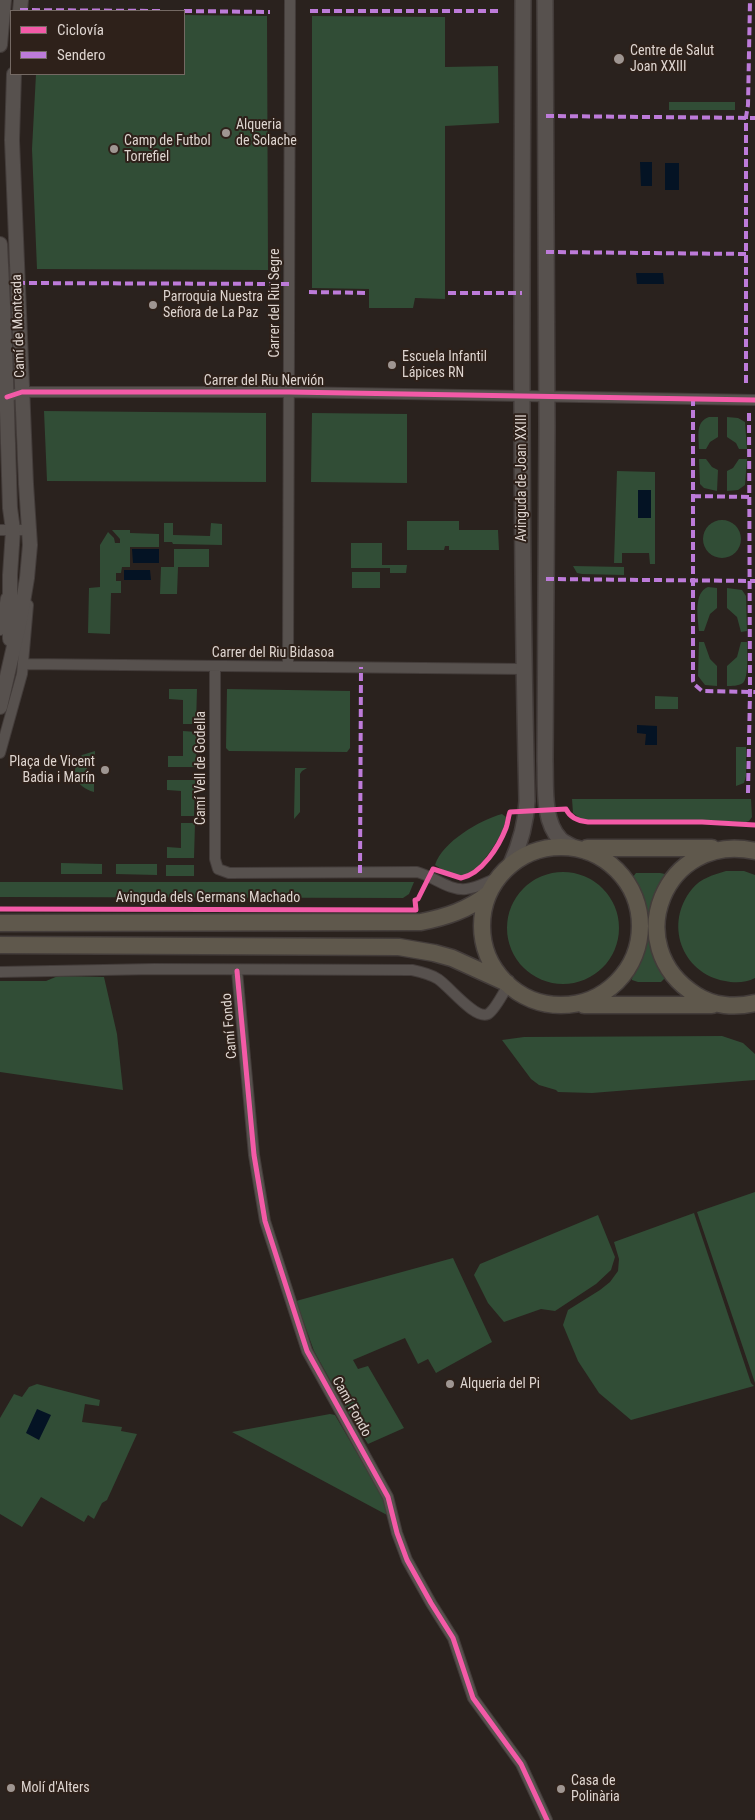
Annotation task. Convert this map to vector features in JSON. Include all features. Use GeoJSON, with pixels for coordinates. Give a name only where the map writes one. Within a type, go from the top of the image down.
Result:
{"type":"FeatureCollection","features":[{"type":"Feature","properties":{"kind":"main road","name":"Avinguda de Joan XXIII"},"geometry":{"type":"LineString","coordinates":[[512,864],[527,806],[523,669],[521,396],[523,0]]}},
{"type":"Feature","properties":{"kind":"main road","name":"Avinguda de Joan XXIII"},"geometry":{"type":"LineString","coordinates":[[545,0],[545,761],[547,804],[552,827],[560,840],[575,848]]}},
{"type":"Feature","properties":{"kind":"main road"},"geometry":{"type":"LineString","coordinates":[[508,984],[492,965],[486,950],[483,938],[482,915],[488,894],[497,878],[512,864],[536,850],[550,847],[743,848],[755,851]]}},
{"type":"Feature","properties":{"kind":"main road"},"geometry":{"type":"LineString","coordinates":[[555,1004],[575,1003],[593,998],[616,983],[632,962],[640,936],[639,910],[629,884],[612,865],[601,857],[575,848]]}},
{"type":"Feature","properties":{"kind":"main road"},"geometry":{"type":"LineString","coordinates":[[724,848],[695,858],[672,879],[658,906],[656,929],[660,952],[666,966],[686,989],[714,1003],[755,1012]]}},
{"type":"Feature","properties":{"kind":"main road","name":"Avinguda dels Germans Machado"},"geometry":{"type":"LineString","coordinates":[[3,922],[421,922],[440,918],[468,908],[488,894]]}},
{"type":"Feature","properties":{"kind":"main road"},"geometry":{"type":"LineString","coordinates":[[0,945],[399,948],[434,953],[452,958],[508,984],[530,998],[555,1004],[733,1006],[755,1003]]}},
{"type":"Feature","properties":{"kind":"street"},"geometry":{"type":"LineString","coordinates":[[0,45],[4,0]]}},
{"type":"Feature","properties":{"kind":"street","name":"Carrer del Riu Segre"},"geometry":{"type":"LineString","coordinates":[[288,666],[290,0]]}},
{"type":"Feature","properties":{"kind":"street","name":"Camí de Montcada"},"geometry":{"type":"LineString","coordinates":[[0,707],[16,664],[20,620],[27,578],[30,530],[26,484],[12,140],[14,75]]}},
{"type":"Feature","properties":{"kind":"street","name":"Camí de Montcada"},"geometry":{"type":"LineString","coordinates":[[0,244],[2,346],[10,508],[6,530],[16,664],[20,683],[0,754]]}},
{"type":"Feature","properties":{"kind":"street"},"geometry":{"type":"LineString","coordinates":[[2,346],[20,346]]}},
{"type":"Feature","properties":{"kind":"street","name":"Carrer del Riu Nervión"},"geometry":{"type":"LineString","coordinates":[[6,397],[22,392],[289,392],[755,400]]}},
{"type":"Feature","properties":{"kind":"street"},"geometry":{"type":"LineString","coordinates":[[6,530],[30,530]]}},
{"type":"Feature","properties":{"kind":"street","name":"Camí de Montcada"},"geometry":{"type":"LineString","coordinates":[[0,630],[10,575]]}},
{"type":"Feature","properties":{"kind":"street","name":"Carrer del Riu Bidasoa"},"geometry":{"type":"LineString","coordinates":[[16,664],[523,669]]}},
{"type":"Feature","properties":{"kind":"street","name":"Camí Vell de Godella"},"geometry":{"type":"LineString","coordinates":[[215,667],[214,860],[218,869]]}},
{"type":"Feature","properties":{"kind":"street","name":"Avinguda dels Germans Machado"},"geometry":{"type":"LineString","coordinates":[[218,869],[228,873],[416,872],[449,886],[466,889],[497,878]]}},
{"type":"Feature","properties":{"kind":"street"},"geometry":{"type":"LineString","coordinates":[[0,972],[144,969],[236,971],[412,970],[438,979],[472,1011],[483,1015],[488,1014],[492,1010],[508,984]]}},
{"type":"Feature","properties":{"kind":"street","name":"Camí Fondo"},"geometry":{"type":"LineString","coordinates":[[236,971],[254,1155],[265,1221],[307,1351],[388,1498],[397,1533],[407,1560],[453,1638],[473,1698],[521,1764],[547,1820]]}},
{"type":"Feature","properties":{"kind":"green space"},"geometry":{"type":"Polygon","coordinates":[[[185,15],[267,16],[268,270],[37,269],[32,149],[36,75],[185,75],[185,15]]]}},
{"type":"Feature","properties":{"kind":"green space"},"geometry":{"type":"Polygon","coordinates":[[[312,16],[445,17],[445,67],[498,66],[499,123],[445,126],[445,299],[415,298],[413,308],[369,308],[369,289],[312,288],[312,16]]]}},
{"type":"Feature","properties":{"kind":"green space"},"geometry":{"type":"Polygon","coordinates":[[[669,102],[735,102],[735,110],[669,110],[669,102]]]}},
{"type":"Feature","properties":{"kind":"green space"},"geometry":{"type":"Polygon","coordinates":[[[44,411],[266,413],[266,482],[47,481],[44,411]]]}},
{"type":"Feature","properties":{"kind":"green space"},"geometry":{"type":"Polygon","coordinates":[[[312,413],[407,414],[407,483],[311,482],[312,413]]]}},
{"type":"Feature","properties":{"kind":"green space"},"geometry":{"type":"Polygon","coordinates":[[[709,417],[718,417],[718,437],[710,442],[706,449],[699,449],[698,434],[700,426],[709,417]]]}},
{"type":"Feature","properties":{"kind":"green space"},"geometry":{"type":"Polygon","coordinates":[[[727,417],[738,418],[745,422],[747,449],[739,449],[736,443],[727,437],[727,417]]]}},
{"type":"Feature","properties":{"kind":"green space"},"geometry":{"type":"Polygon","coordinates":[[[699,459],[706,459],[712,467],[718,470],[717,491],[704,488],[700,484],[699,459]]]}},
{"type":"Feature","properties":{"kind":"green space"},"geometry":{"type":"Polygon","coordinates":[[[739,459],[747,459],[745,485],[738,490],[727,491],[727,471],[733,468],[739,459]]]}},
{"type":"Feature","properties":{"kind":"green space"},"geometry":{"type":"Polygon","coordinates":[[[617,471],[655,472],[655,564],[650,564],[649,553],[622,553],[622,563],[614,563],[617,471]]]}},
{"type":"Feature","properties":{"kind":"green space"},"geometry":{"type":"Polygon","coordinates":[[[722,520],[736,525],[741,539],[736,553],[722,558],[708,553],[703,539],[708,525],[722,520]]]}},
{"type":"Feature","properties":{"kind":"green space"},"geometry":{"type":"Polygon","coordinates":[[[407,521],[459,521],[459,530],[498,530],[499,550],[449,550],[449,546],[445,546],[444,550],[407,550],[407,521]]]}},
{"type":"Feature","properties":{"kind":"green space"},"geometry":{"type":"Polygon","coordinates":[[[164,523],[173,523],[173,535],[210,536],[211,523],[222,524],[222,545],[173,544],[172,542],[164,542],[164,523]]]}},
{"type":"Feature","properties":{"kind":"green space"},"geometry":{"type":"Polygon","coordinates":[[[112,530],[130,530],[130,533],[159,534],[159,547],[130,547],[130,567],[122,567],[121,573],[116,573],[116,581],[121,581],[121,593],[111,593],[110,634],[88,633],[89,588],[100,587],[100,545],[108,532],[114,538],[115,543],[120,543],[120,539],[112,530]]]}},
{"type":"Feature","properties":{"kind":"green space"},"geometry":{"type":"Polygon","coordinates":[[[351,543],[382,543],[382,565],[407,565],[406,573],[390,573],[390,568],[351,568],[351,543]]]}},
{"type":"Feature","properties":{"kind":"green space"},"geometry":{"type":"Polygon","coordinates":[[[174,549],[209,549],[209,567],[178,567],[177,594],[160,594],[161,567],[174,567],[174,549]]]}},
{"type":"Feature","properties":{"kind":"green space"},"geometry":{"type":"Polygon","coordinates":[[[573,566],[624,567],[624,575],[582,574],[577,573],[573,566]]]}},
{"type":"Feature","properties":{"kind":"green space"},"geometry":{"type":"Polygon","coordinates":[[[352,572],[380,572],[380,588],[352,588],[352,572]]]}},
{"type":"Feature","properties":{"kind":"green space"},"geometry":{"type":"Polygon","coordinates":[[[708,587],[717,588],[717,608],[710,614],[704,631],[699,631],[698,600],[703,590],[708,587]]]}},
{"type":"Feature","properties":{"kind":"green space"},"geometry":{"type":"Polygon","coordinates":[[[727,588],[742,590],[746,596],[747,631],[741,632],[737,617],[727,608],[727,588]]]}},
{"type":"Feature","properties":{"kind":"green space"},"geometry":{"type":"Polygon","coordinates":[[[699,642],[704,642],[710,659],[717,666],[717,686],[705,685],[698,676],[699,642]]]}},
{"type":"Feature","properties":{"kind":"green space"},"geometry":{"type":"Polygon","coordinates":[[[741,642],[747,642],[745,680],[739,685],[727,686],[727,666],[737,657],[741,642]]]}},
{"type":"Feature","properties":{"kind":"green space"},"geometry":{"type":"Polygon","coordinates":[[[169,689],[197,689],[196,724],[183,724],[183,700],[169,699],[169,689]]]}},
{"type":"Feature","properties":{"kind":"green space"},"geometry":{"type":"Polygon","coordinates":[[[227,689],[350,691],[350,748],[347,752],[229,751],[226,748],[227,689]]]}},
{"type":"Feature","properties":{"kind":"green space"},"geometry":{"type":"Polygon","coordinates":[[[655,696],[678,697],[678,709],[655,709],[655,696]]]}},
{"type":"Feature","properties":{"kind":"green space"},"geometry":{"type":"Polygon","coordinates":[[[183,731],[197,732],[196,767],[168,767],[168,756],[183,756],[183,731]]]}},
{"type":"Feature","properties":{"kind":"green space"},"geometry":{"type":"Polygon","coordinates":[[[736,747],[746,747],[746,776],[744,783],[736,786],[736,747]]]}},
{"type":"Feature","properties":{"kind":"green space"},"geometry":{"type":"Polygon","coordinates":[[[95,751],[95,763],[88,766],[85,774],[87,779],[94,781],[94,792],[87,790],[78,782],[75,772],[82,755],[95,751]]]}},
{"type":"Feature","properties":{"kind":"green space"},"geometry":{"type":"Polygon","coordinates":[[[295,768],[307,768],[300,774],[300,812],[294,819],[295,768]]]}},
{"type":"Feature","properties":{"kind":"green space"},"geometry":{"type":"Polygon","coordinates":[[[167,780],[195,780],[194,816],[181,816],[181,791],[167,790],[167,780]]]}},
{"type":"Feature","properties":{"kind":"green space"},"geometry":{"type":"Polygon","coordinates":[[[572,799],[751,799],[752,817],[746,822],[587,820],[581,819],[573,813],[572,799]]]}},
{"type":"Feature","properties":{"kind":"green space"},"geometry":{"type":"Polygon","coordinates":[[[502,814],[506,817],[502,832],[491,851],[477,868],[464,876],[456,876],[435,865],[439,856],[453,840],[483,821],[502,814]]]}},
{"type":"Feature","properties":{"kind":"green space"},"geometry":{"type":"Polygon","coordinates":[[[181,823],[195,823],[194,858],[167,858],[167,847],[181,848],[181,823]]]}},
{"type":"Feature","properties":{"kind":"green space"},"geometry":{"type":"Polygon","coordinates":[[[61,863],[102,864],[102,874],[61,874],[61,863]]]}},
{"type":"Feature","properties":{"kind":"green space"},"geometry":{"type":"Polygon","coordinates":[[[116,864],[157,864],[157,875],[116,874],[116,864]]]}},
{"type":"Feature","properties":{"kind":"green space"},"geometry":{"type":"Polygon","coordinates":[[[166,865],[194,865],[194,876],[166,876],[166,865]]]}},
{"type":"Feature","properties":{"kind":"green space"},"geometry":{"type":"Polygon","coordinates":[[[726,871],[744,871],[755,875],[755,978],[744,982],[725,981],[710,976],[697,968],[688,957],[682,945],[679,931],[679,917],[684,902],[692,889],[703,880],[726,871]]]}},
{"type":"Feature","properties":{"kind":"green space"},"geometry":{"type":"Polygon","coordinates":[[[563,872],[574,873],[584,877],[602,889],[614,907],[618,917],[618,939],[614,949],[602,967],[584,979],[574,983],[563,984],[552,983],[542,979],[524,967],[512,949],[508,939],[507,928],[508,917],[512,907],[524,889],[542,877],[552,873],[563,872]]]}},
{"type":"Feature","properties":{"kind":"green space"},"geometry":{"type":"Polygon","coordinates":[[[636,873],[660,873],[665,874],[666,877],[659,890],[666,977],[661,982],[638,982],[632,980],[634,970],[641,957],[647,932],[643,903],[632,878],[636,873]]]}},
{"type":"Feature","properties":{"kind":"green space"},"geometry":{"type":"Polygon","coordinates":[[[0,882],[414,882],[409,894],[403,898],[0,897],[0,882]]]}},
{"type":"Feature","properties":{"kind":"green space"},"geometry":{"type":"Polygon","coordinates":[[[58,976],[104,977],[117,1034],[123,1090],[0,1072],[0,981],[46,981],[58,976]]]}},
{"type":"Feature","properties":{"kind":"green space"},"geometry":{"type":"Polygon","coordinates":[[[722,1036],[743,1043],[755,1054],[755,1080],[592,1093],[558,1092],[539,1085],[531,1079],[502,1040],[524,1037],[722,1036]]]}},
{"type":"Feature","properties":{"kind":"green space"},"geometry":{"type":"Polygon","coordinates":[[[755,1192],[755,1383],[697,1212],[755,1192]]]}},
{"type":"Feature","properties":{"kind":"green space"},"geometry":{"type":"Polygon","coordinates":[[[694,1213],[751,1383],[754,1386],[631,1420],[599,1393],[578,1361],[563,1325],[568,1310],[600,1290],[610,1282],[618,1271],[619,1259],[614,1242],[694,1213]]]}},
{"type":"Feature","properties":{"kind":"green space"},"geometry":{"type":"Polygon","coordinates":[[[598,1215],[615,1257],[611,1270],[596,1284],[555,1311],[541,1309],[504,1322],[488,1303],[474,1275],[480,1264],[598,1215]]]}},
{"type":"Feature","properties":{"kind":"green space"},"geometry":{"type":"Polygon","coordinates":[[[453,1258],[492,1342],[436,1373],[428,1359],[418,1364],[405,1338],[353,1360],[358,1369],[368,1366],[404,1428],[368,1444],[314,1351],[296,1301],[453,1258]]]}},
{"type":"Feature","properties":{"kind":"green space"},"geometry":{"type":"Polygon","coordinates":[[[37,1384],[100,1400],[99,1406],[85,1404],[82,1422],[122,1427],[121,1431],[137,1434],[107,1500],[102,1503],[94,1519],[88,1515],[84,1522],[41,1497],[22,1527],[0,1514],[0,1418],[14,1394],[22,1397],[29,1387],[37,1384]]]}},
{"type":"Feature","properties":{"kind":"green space"},"geometry":{"type":"Polygon","coordinates":[[[330,1414],[335,1415],[384,1499],[387,1515],[232,1432],[330,1414]]]}},
{"type":"Feature","properties":{"kind":"water"},"geometry":{"type":"Polygon","coordinates":[[[640,162],[652,162],[652,186],[641,186],[640,162]]]}},
{"type":"Feature","properties":{"kind":"water"},"geometry":{"type":"Polygon","coordinates":[[[665,163],[679,163],[679,190],[665,190],[665,163]]]}},
{"type":"Feature","properties":{"kind":"water"},"geometry":{"type":"Polygon","coordinates":[[[636,273],[663,273],[664,284],[637,284],[636,273]]]}},
{"type":"Feature","properties":{"kind":"water"},"geometry":{"type":"Polygon","coordinates":[[[638,490],[651,490],[651,518],[638,518],[638,490]]]}},
{"type":"Feature","properties":{"kind":"water"},"geometry":{"type":"Polygon","coordinates":[[[132,549],[159,549],[159,563],[133,563],[132,549]]]}},
{"type":"Feature","properties":{"kind":"water"},"geometry":{"type":"Polygon","coordinates":[[[124,570],[150,570],[151,580],[124,580],[124,570]]]}},
{"type":"Feature","properties":{"kind":"water"},"geometry":{"type":"Polygon","coordinates":[[[637,725],[657,726],[657,745],[645,745],[646,734],[637,733],[637,725]]]}},
{"type":"Feature","properties":{"kind":"water"},"geometry":{"type":"Polygon","coordinates":[[[37,1409],[51,1415],[39,1440],[26,1433],[37,1409]]]}},
{"type":"Feature","properties":{"kind":"marked path"},"geometry":{"type":"LineString","coordinates":[[746,383],[746,117],[748,105],[750,0]]}},
{"type":"Feature","properties":{"kind":"marked path"},"geometry":{"type":"LineString","coordinates":[[185,11],[270,12]]}},
{"type":"Feature","properties":{"kind":"marked path"},"geometry":{"type":"LineString","coordinates":[[310,11],[502,11]]}},
{"type":"Feature","properties":{"kind":"marked path"},"geometry":{"type":"LineString","coordinates":[[546,116],[755,118]]}},
{"type":"Feature","properties":{"kind":"marked path"},"geometry":{"type":"LineString","coordinates":[[546,252],[747,254]]}},
{"type":"Feature","properties":{"kind":"marked path"},"geometry":{"type":"LineString","coordinates":[[17,283],[290,284]]}},
{"type":"Feature","properties":{"kind":"marked path"},"geometry":{"type":"LineString","coordinates":[[309,292],[368,293]]}},
{"type":"Feature","properties":{"kind":"marked path"},"geometry":{"type":"LineString","coordinates":[[448,293],[522,293]]}},
{"type":"Feature","properties":{"kind":"marked path"},"geometry":{"type":"LineString","coordinates":[[693,398],[693,681],[702,691],[755,692]]}},
{"type":"Feature","properties":{"kind":"marked path"},"geometry":{"type":"LineString","coordinates":[[748,793],[750,692],[749,413]]}},
{"type":"Feature","properties":{"kind":"marked path"},"geometry":{"type":"LineString","coordinates":[[693,496],[750,497]]}},
{"type":"Feature","properties":{"kind":"marked path"},"geometry":{"type":"LineString","coordinates":[[546,579],[755,581]]}},
{"type":"Feature","properties":{"kind":"marked path"},"geometry":{"type":"LineString","coordinates":[[360,873],[361,667]]}},
{"type":"Feature","properties":{"kind":"cycle path"},"geometry":{"type":"LineString","coordinates":[[7,397],[22,392],[289,392],[755,400]]}},
{"type":"Feature","properties":{"kind":"cycle path"},"geometry":{"type":"LineString","coordinates":[[0,909],[416,910],[415,900],[418,899],[433,869],[461,878],[476,871],[483,865],[499,843],[506,828],[510,812],[566,809],[575,818],[588,822],[702,822],[755,825]]}},
{"type":"Feature","properties":{"kind":"cycle path"},"geometry":{"type":"LineString","coordinates":[[237,971],[254,1155],[265,1221],[307,1351],[388,1497],[397,1533],[407,1560],[453,1638],[473,1698],[521,1764],[547,1820]]}},
{"type":"Feature","properties":{"kind":"place","name":"Centre de Salut Joan XXIII"},"geometry":{"type":"Point","coordinates":[619,59]}},
{"type":"Feature","properties":{"kind":"place","name":"Alqueria de Solache"},"geometry":{"type":"Point","coordinates":[226,133]}},
{"type":"Feature","properties":{"kind":"place","name":"Camp de Futbol Torrefiel"},"geometry":{"type":"Point","coordinates":[114,149]}},
{"type":"Feature","properties":{"kind":"place","name":"Parroquia Nuestra Señora de La Paz"},"geometry":{"type":"Point","coordinates":[153,305]}},
{"type":"Feature","properties":{"kind":"place","name":"Escuela Infantil Lápices RN"},"geometry":{"type":"Point","coordinates":[392,365]}},
{"type":"Feature","properties":{"kind":"place","name":"Plaça de Vicent Badia i Marín"},"geometry":{"type":"Point","coordinates":[105,770]}},
{"type":"Feature","properties":{"kind":"place","name":"Alqueria del Pi"},"geometry":{"type":"Point","coordinates":[450,1384]}},
{"type":"Feature","properties":{"kind":"place","name":"Molí d'Alters"},"geometry":{"type":"Point","coordinates":[11,1788]}},
{"type":"Feature","properties":{"kind":"place","name":"Casa de Polinària"},"geometry":{"type":"Point","coordinates":[561,1789]}}]}
